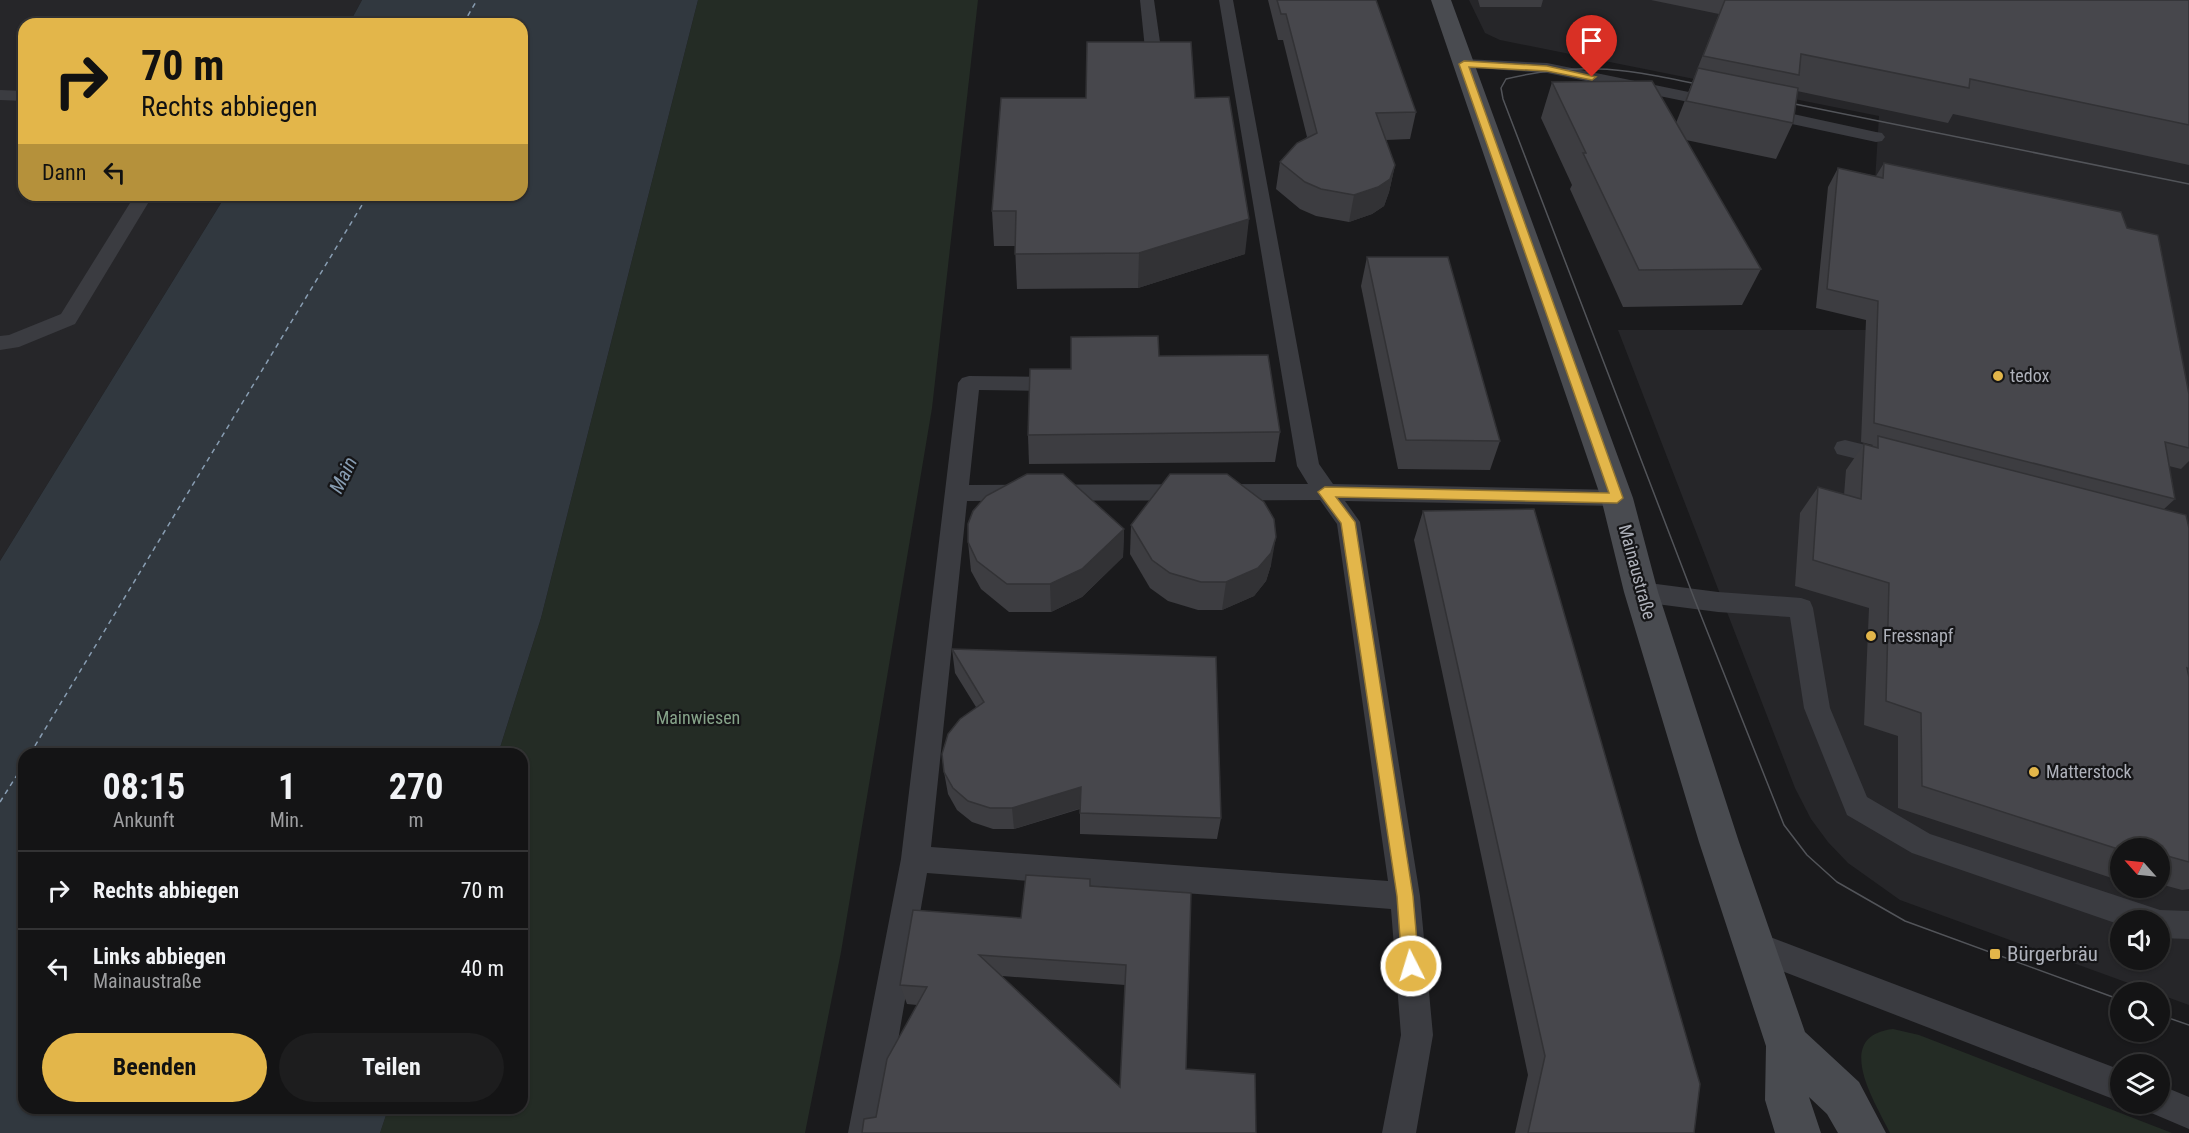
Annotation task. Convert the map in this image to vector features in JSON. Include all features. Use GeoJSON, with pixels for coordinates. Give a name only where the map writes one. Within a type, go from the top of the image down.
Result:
{"type":"FeatureCollection","features":[{"type":"Feature","properties":{"kind":"main road","name":"Mainaustraße"},"geometry":{"type":"LineString","coordinates":[[1441,0],[1617,498],[1641,592],[1719,842],[1788,1046],[1787,1100],[1798,1133]]}},
{"type":"Feature","properties":{"kind":"main road","name":"Mainaustraße"},"geometry":{"type":"LineString","coordinates":[[1788,1046],[1843,1098],[1863,1133]]}},
{"type":"Feature","properties":{"kind":"lane"},"geometry":{"type":"LineString","coordinates":[[1147,0],[1153,49]]}},
{"type":"Feature","properties":{"kind":"lane"},"geometry":{"type":"LineString","coordinates":[[1226,0],[1308,466],[1348,522],[1405,896],[1416,1035],[1399,1133]]}},
{"type":"Feature","properties":{"kind":"lane"},"geometry":{"type":"LineString","coordinates":[[1464,64],[1547,68],[1876,137]]}},
{"type":"Feature","properties":{"kind":"lane"},"geometry":{"type":"LineString","coordinates":[[0,95],[18,96]]}},
{"type":"Feature","properties":{"kind":"lane"},"geometry":{"type":"LineString","coordinates":[[0,344],[12,342],[68,319],[140,201]]}},
{"type":"Feature","properties":{"kind":"lane"},"geometry":{"type":"LineString","coordinates":[[865,1133],[915,859],[969,383],[1048,384]]}},
{"type":"Feature","properties":{"kind":"lane"},"geometry":{"type":"LineString","coordinates":[[1845,448],[1914,465]]}},
{"type":"Feature","properties":{"kind":"lane"},"geometry":{"type":"LineString","coordinates":[[957,493],[1325,492],[1617,498]]}},
{"type":"Feature","properties":{"kind":"lane"},"geometry":{"type":"LineString","coordinates":[[1641,592],[1718,602],[1801,608],[1817,708],[1857,806],[1923,844],[2119,910]]}},
{"type":"Feature","properties":{"kind":"lane"},"geometry":{"type":"LineString","coordinates":[[915,859],[1405,896]]}},
{"type":"Feature","properties":{"kind":"lane"},"geometry":{"type":"LineString","coordinates":[[2170,926],[2189,925]]}},
{"type":"Feature","properties":{"kind":"lane"},"geometry":{"type":"LineString","coordinates":[[1754,946],[2110,1082]]}},
{"type":"Feature","properties":{"kind":"lane"},"geometry":{"type":"LineString","coordinates":[[2170,1105],[2189,1113]]}},
{"type":"Feature","properties":{"kind":"shaded area"},"geometry":{"type":"Polygon","coordinates":[[[0,0],[362,0],[352,18],[18,18],[18,201],[222,201],[0,561],[0,0]]]}},
{"type":"Feature","properties":{"kind":"shaded area"},"geometry":{"type":"Polygon","coordinates":[[[1469,0],[2189,0],[2189,1005],[2170,998],[2170,982],[2126,982],[1900,900],[1848,863],[1828,842],[1811,819],[1795,788],[1618,330],[1866,330],[1879,116],[1500,40],[1485,33],[1469,0]]]}},
{"type":"Feature","properties":{"kind":"green space","name":"Mainwiesen"},"geometry":{"type":"Polygon","coordinates":[[[698,0],[978,0],[932,408],[841,952],[805,1133],[380,1133],[386,1114],[528,1114],[528,748],[500,748],[541,618],[698,0]]]}},
{"type":"Feature","properties":{"kind":"green space"},"geometry":{"type":"Polygon","coordinates":[[[1893,1029],[1919,1035],[2110,1109],[2110,1114],[2123,1114],[2172,1133],[1890,1133],[1868,1088],[1863,1072],[1861,1057],[1865,1044],[1875,1034],[1893,1029]]]}},
{"type":"Feature","properties":{"kind":"water","name":"Main"},"geometry":{"type":"Polygon","coordinates":[[[362,0],[698,0],[541,618],[500,748],[18,748],[18,1114],[386,1114],[380,1133],[0,1133],[0,561],[222,201],[528,201],[528,18],[352,18],[362,0]]]}},
{"type":"Feature","properties":{"kind":"building"},"geometry":{"type":"Polygon","coordinates":[[[1277,0],[1376,0],[1416,112],[1376,113],[1395,165],[1390,179],[1378,187],[1354,195],[1321,189],[1305,182],[1280,162],[1297,143],[1317,133],[1286,14],[1281,14],[1277,0]]]}},
{"type":"Feature","properties":{"kind":"building"},"geometry":{"type":"Polygon","coordinates":[[[1725,0],[2189,0],[2189,125],[1970,79],[1969,88],[1801,54],[1799,75],[1703,56],[1725,0]]]}},
{"type":"Feature","properties":{"kind":"building"},"geometry":{"type":"Polygon","coordinates":[[[1087,42],[1191,42],[1195,98],[1229,97],[1249,219],[1139,253],[1015,254],[1016,211],[992,211],[1001,98],[1086,98],[1087,42]]]}},
{"type":"Feature","properties":{"kind":"building"},"geometry":{"type":"Polygon","coordinates":[[[1698,68],[1798,88],[1793,123],[1686,101],[1698,68]]]}},
{"type":"Feature","properties":{"kind":"building"},"geometry":{"type":"Polygon","coordinates":[[[1652,81],[1761,269],[1639,270],[1552,82],[1652,81]]]}},
{"type":"Feature","properties":{"kind":"building","name":"tedox"},"geometry":{"type":"Polygon","coordinates":[[[1884,163],[2121,212],[2127,228],[2158,235],[2189,394],[2189,448],[2165,442],[2175,499],[1874,423],[1878,301],[1827,289],[1838,168],[1883,178],[1884,163]]]}},
{"type":"Feature","properties":{"kind":"building"},"geometry":{"type":"Polygon","coordinates":[[[1367,257],[1448,257],[1500,441],[1406,440],[1367,257]]]}},
{"type":"Feature","properties":{"kind":"building"},"geometry":{"type":"Polygon","coordinates":[[[1158,336],[1159,356],[1268,355],[1280,432],[1028,435],[1030,369],[1071,369],[1071,337],[1158,336]]]}},
{"type":"Feature","properties":{"kind":"building"},"geometry":{"type":"Polygon","coordinates":[[[1878,436],[2186,515],[2189,528],[2189,669],[2187,668],[2189,677],[2189,862],[2170,857],[2170,838],[2110,838],[2110,846],[1922,786],[1921,713],[1886,701],[1889,583],[1813,560],[1818,487],[1861,499],[1864,444],[1878,448],[1878,436]]]}},
{"type":"Feature","properties":{"kind":"building"},"geometry":{"type":"Polygon","coordinates":[[[1027,474],[1063,474],[1124,529],[1082,569],[1050,584],[1007,584],[977,561],[968,542],[968,524],[973,511],[986,496],[1027,474]]]}},
{"type":"Feature","properties":{"kind":"building"},"geometry":{"type":"Polygon","coordinates":[[[1170,474],[1227,474],[1264,502],[1274,519],[1276,537],[1271,553],[1258,568],[1226,582],[1201,582],[1170,573],[1152,560],[1131,525],[1170,474]]]}},
{"type":"Feature","properties":{"kind":"building"},"geometry":{"type":"Polygon","coordinates":[[[1534,509],[1700,1084],[1694,1133],[1528,1133],[1545,1056],[1423,511],[1534,509]]]}},
{"type":"Feature","properties":{"kind":"building"},"geometry":{"type":"Polygon","coordinates":[[[952,649],[1216,657],[1221,818],[1080,813],[1081,787],[1012,808],[990,808],[968,801],[953,788],[944,772],[942,754],[948,734],[960,719],[984,702],[952,649]]]}},
{"type":"Feature","properties":{"kind":"building"},"geometry":{"type":"Polygon","coordinates":[[[1026,875],[1090,879],[1090,886],[1191,893],[1186,1069],[1255,1074],[1256,1133],[862,1133],[864,1119],[876,1117],[887,1059],[927,987],[900,985],[913,910],[1021,918],[1026,875]],[[979,955],[1120,1087],[1126,965],[979,955]]]}},
{"type":"Feature","properties":{"kind":"ferry route"},"geometry":{"type":"LineString","coordinates":[[466,18],[477,0]]}},
{"type":"Feature","properties":{"kind":"ferry route"},"geometry":{"type":"LineString","coordinates":[[34,748],[364,201]]}},
{"type":"Feature","properties":{"kind":"ferry route"},"geometry":{"type":"LineString","coordinates":[[0,802],[18,774]]}},
{"type":"Feature","properties":{"kind":"tram line"},"geometry":{"type":"LineString","coordinates":[[1707,86],[1654,75],[1607,69],[1584,69],[1534,73],[1506,79],[1501,88],[1503,99],[1694,598],[1784,825],[1807,855],[1837,882],[1905,921],[2110,996]]}},
{"type":"Feature","properties":{"kind":"tram line"},"geometry":{"type":"LineString","coordinates":[[1780,101],[2189,184]]}},
{"type":"Feature","properties":{"kind":"tram line"},"geometry":{"type":"LineString","coordinates":[[2170,1018],[2189,1025]]}},
{"type":"Feature","properties":{"kind":"place","name":"tedox"},"geometry":{"type":"Point","coordinates":[1998,376]}},
{"type":"Feature","properties":{"kind":"place","name":"Fressnapf"},"geometry":{"type":"Point","coordinates":[1871,636]}},
{"type":"Feature","properties":{"kind":"place","name":"Matterstock"},"geometry":{"type":"Point","coordinates":[2034,772]}},
{"type":"Feature","properties":{"kind":"place","name":"Bürgerbräu"},"geometry":{"type":"Point","coordinates":[1995,954]}},
{"type":"Feature","properties":{"kind":"route"},"geometry":{"type":"LineString","coordinates":[[1411,966],[1405,896],[1348,522],[1325,492],[1617,498],[1464,64],[1547,68],[1592,77]]}}]}
